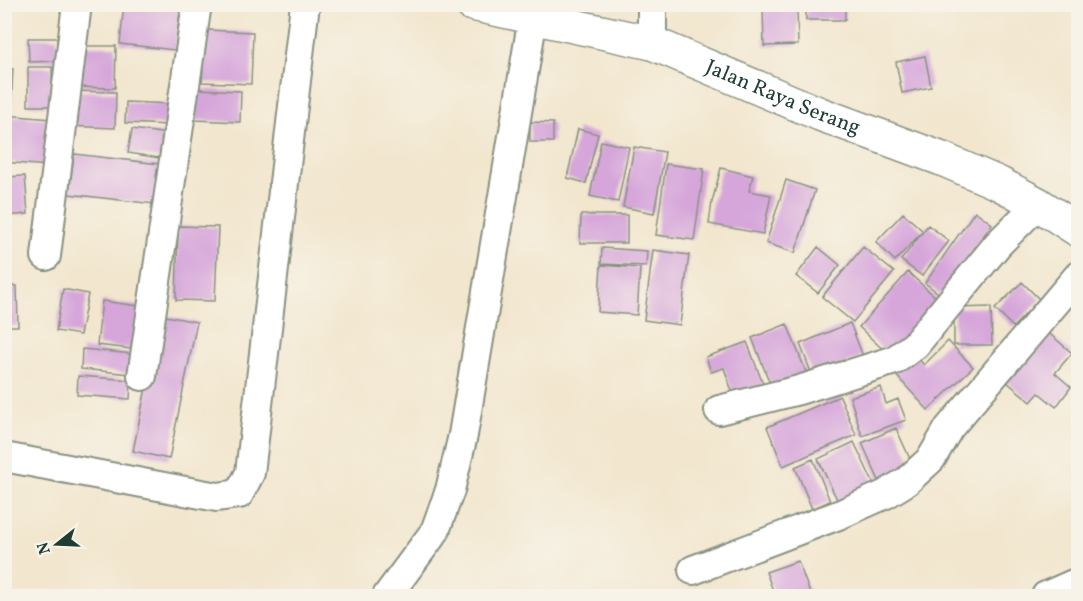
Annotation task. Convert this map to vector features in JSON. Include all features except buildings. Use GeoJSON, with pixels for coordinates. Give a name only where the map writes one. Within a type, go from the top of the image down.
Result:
{"type":"FeatureCollection","features":[{"type":"Feature","properties":{"kind":"highway","name":"Jalan Raya Serang"},"geometry":{"type":"LineString","coordinates":[[472,4],[652,43],[820,114],[952,163],[1000,184],[1038,204],[1078,230]]}},
{"type":"Feature","properties":{"kind":"street"},"geometry":{"type":"LineString","coordinates":[[46,256],[77,4]]}},
{"type":"Feature","properties":{"kind":"street"},"geometry":{"type":"LineString","coordinates":[[142,376],[197,4]]}},
{"type":"Feature","properties":{"kind":"street"},"geometry":{"type":"LineString","coordinates":[[4,457],[217,497],[239,494],[250,473],[305,4]]}},
{"type":"Feature","properties":{"kind":"street"},"geometry":{"type":"LineString","coordinates":[[652,4],[652,43]]}},
{"type":"Feature","properties":{"kind":"street"},"geometry":{"type":"LineString","coordinates":[[387,597],[435,531],[450,490],[465,424],[533,16]]}},
{"type":"Feature","properties":{"kind":"street"},"geometry":{"type":"LineString","coordinates":[[719,410],[799,390],[895,360],[915,345],[998,244],[1038,204]]}},
{"type":"Feature","properties":{"kind":"street"},"geometry":{"type":"LineString","coordinates":[[693,570],[841,514],[886,494],[907,481],[931,459],[949,428],[1078,276]]}},
{"type":"Feature","properties":{"kind":"street"},"geometry":{"type":"LineString","coordinates":[[1046,597],[1078,582]]}}]}
